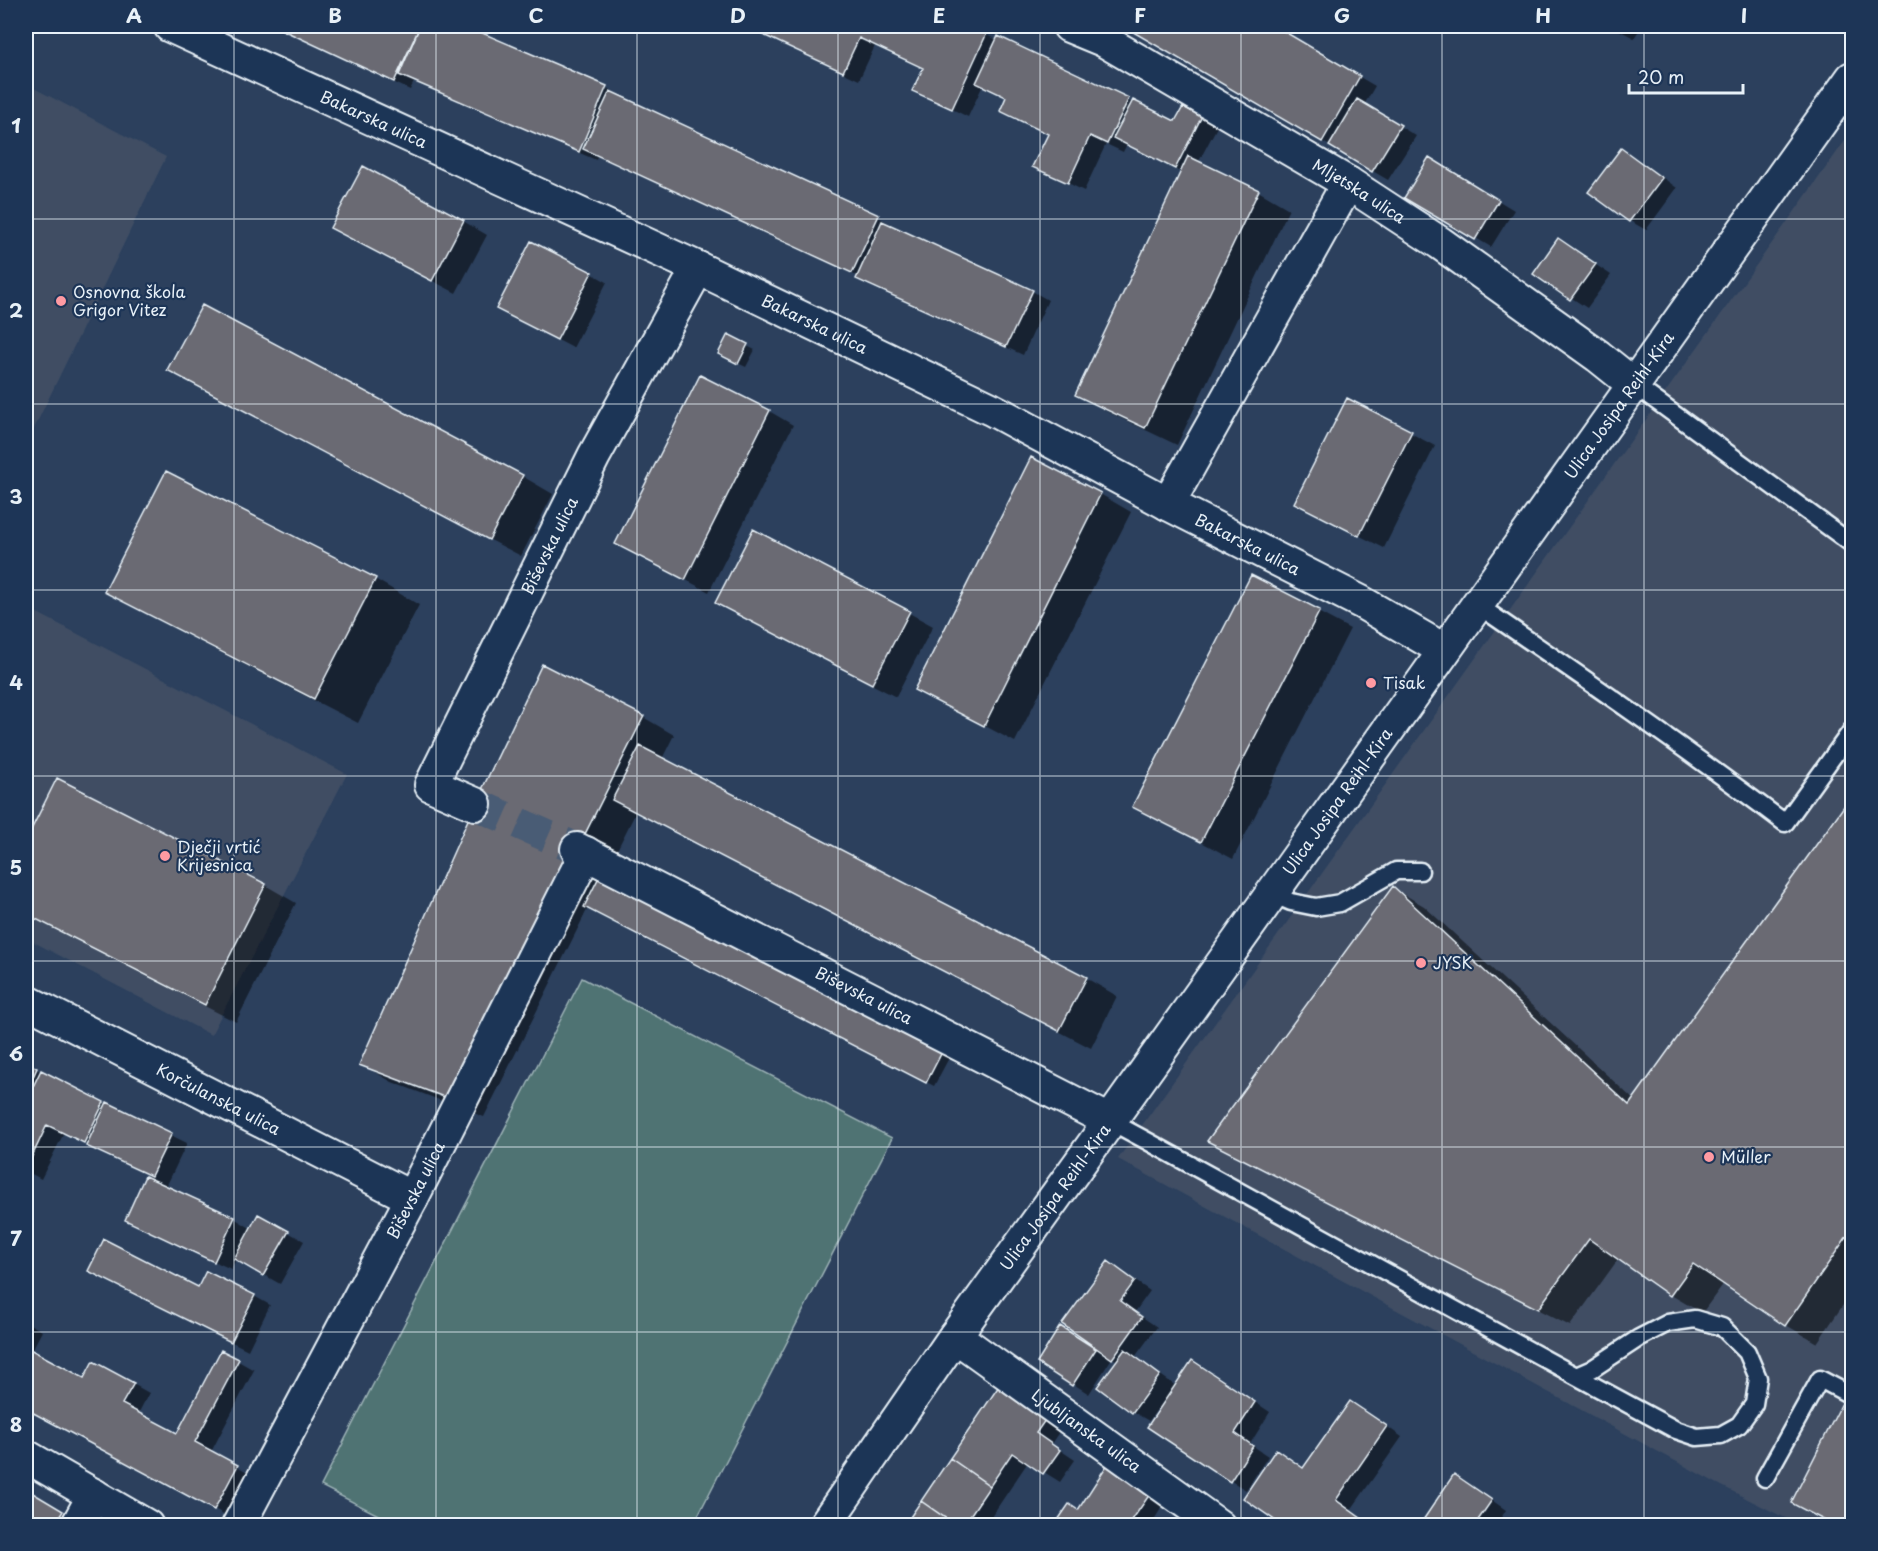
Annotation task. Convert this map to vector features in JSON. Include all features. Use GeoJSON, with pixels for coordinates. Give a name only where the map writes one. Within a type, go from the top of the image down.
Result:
{"type":"FeatureCollection","features":[{"type":"Feature","properties":{"kind":"street","name":"Bakarska ulica"},"geometry":{"type":"LineString","coordinates":[[170,26],[698,268],[991,409],[1168,504],[1361,602],[1444,650]]}},
{"type":"Feature","properties":{"kind":"street","name":"Mljetska ulica"},"geometry":{"type":"LineString","coordinates":[[1084,29],[1348,183],[1440,243],[1634,384]]}},
{"type":"Feature","properties":{"kind":"street","name":"Ulica Josipa Reihl-Kira"},"geometry":{"type":"LineString","coordinates":[[824,1526],[955,1336],[1852,78]]}},
{"type":"Feature","properties":{"kind":"street"},"geometry":{"type":"LineString","coordinates":[[1168,504],[1348,183]]}},
{"type":"Feature","properties":{"kind":"street","name":"Biševska ulica"},"geometry":{"type":"LineString","coordinates":[[475,804],[431,785],[594,456],[698,268]]}},
{"type":"Feature","properties":{"kind":"street","name":"Biševska ulica"},"geometry":{"type":"LineString","coordinates":[[238,1526],[412,1198],[581,851],[1110,1121]]}},
{"type":"Feature","properties":{"kind":"street","name":"Korčulanska ulica"},"geometry":{"type":"LineString","coordinates":[[26,1001],[412,1198]]}},
{"type":"Feature","properties":{"kind":"street","name":"Ljubljanska ulica"},"geometry":{"type":"LineString","coordinates":[[955,1336],[1219,1526]]}},
{"type":"Feature","properties":{"kind":"street"},"geometry":{"type":"LineString","coordinates":[[26,1456],[147,1526]]}},
{"type":"Feature","properties":{"kind":"street"},"geometry":{"type":"LineString","coordinates":[[77,1526],[94,1495]]}},
{"type":"Feature","properties":{"kind":"lane"},"geometry":{"type":"LineString","coordinates":[[1634,384],[1852,544]]}},
{"type":"Feature","properties":{"kind":"lane"},"geometry":{"type":"LineString","coordinates":[[1476,604],[1715,770],[1785,823],[1852,730]]}},
{"type":"Feature","properties":{"kind":"lane"},"geometry":{"type":"LineString","coordinates":[[1272,894],[1291,902],[1316,907],[1340,903],[1396,871],[1420,871]]}},
{"type":"Feature","properties":{"kind":"lane"},"geometry":{"type":"LineString","coordinates":[[1110,1121],[1576,1376],[1676,1430],[1697,1437],[1721,1435],[1739,1425],[1754,1404],[1758,1378],[1747,1352],[1722,1327],[1695,1319],[1668,1323],[1639,1338],[1592,1369],[1576,1376]]}},
{"type":"Feature","properties":{"kind":"lane"},"geometry":{"type":"LineString","coordinates":[[1765,1478],[1820,1379],[1852,1396]]}},
{"type":"Feature","properties":{"kind":"shaded area","name":"Osnovna škola Grigor Vitez"},"geometry":{"type":"Polygon","coordinates":[[[26,84],[166,157],[26,445],[26,84]]]}},
{"type":"Feature","properties":{"kind":"shaded area"},"geometry":{"type":"Polygon","coordinates":[[[1852,131],[1852,1525],[1799,1525],[1716,1483],[1118,1159],[1852,131]]]}},
{"type":"Feature","properties":{"kind":"shaded area","name":"Dječji vrtić Krijesnica"},"geometry":{"type":"Polygon","coordinates":[[[26,607],[347,774],[211,1035],[26,938],[26,607]]]}},
{"type":"Feature","properties":{"kind":"green space"},"geometry":{"type":"Polygon","coordinates":[[[582,978],[892,1138],[693,1525],[398,1525],[321,1486],[582,978]]]}},
{"type":"Feature","properties":{"kind":"building"},"geometry":{"type":"Polygon","coordinates":[[[274,26],[420,26],[394,82],[274,26]]]}},
{"type":"Feature","properties":{"kind":"building"},"geometry":{"type":"Polygon","coordinates":[[[420,26],[466,26],[607,86],[579,152],[399,75],[420,26]]]}},
{"type":"Feature","properties":{"kind":"building"},"geometry":{"type":"Polygon","coordinates":[[[744,26],[970,26],[987,33],[952,109],[912,91],[923,68],[859,38],[843,72],[744,26]]]}},
{"type":"Feature","properties":{"kind":"building"},"geometry":{"type":"Polygon","coordinates":[[[1123,26],[1275,26],[1360,76],[1322,142],[1123,26]]]}},
{"type":"Feature","properties":{"kind":"building"},"geometry":{"type":"Polygon","coordinates":[[[998,36],[1129,98],[1107,144],[1090,136],[1068,183],[1032,167],[1048,134],[1000,111],[1006,97],[976,83],[998,36]]]}},
{"type":"Feature","properties":{"kind":"building"},"geometry":{"type":"Polygon","coordinates":[[[610,91],[879,215],[852,273],[583,149],[610,91]]]}},
{"type":"Feature","properties":{"kind":"building"},"geometry":{"type":"Polygon","coordinates":[[[1357,99],[1401,125],[1372,172],[1329,146],[1357,99]]]}},
{"type":"Feature","properties":{"kind":"building"},"geometry":{"type":"Polygon","coordinates":[[[1133,100],[1175,121],[1183,107],[1202,116],[1175,169],[1113,138],[1133,100]]]}},
{"type":"Feature","properties":{"kind":"building"},"geometry":{"type":"Polygon","coordinates":[[[1621,148],[1662,178],[1629,222],[1588,192],[1621,148]]]}},
{"type":"Feature","properties":{"kind":"building"},"geometry":{"type":"Polygon","coordinates":[[[1188,156],[1259,190],[1145,428],[1075,395],[1188,156]]]}},
{"type":"Feature","properties":{"kind":"building"},"geometry":{"type":"Polygon","coordinates":[[[1429,157],[1499,200],[1475,240],[1404,198],[1429,157]]]}},
{"type":"Feature","properties":{"kind":"building"},"geometry":{"type":"Polygon","coordinates":[[[363,166],[464,220],[432,281],[330,228],[363,166]]]}},
{"type":"Feature","properties":{"kind":"building"},"geometry":{"type":"Polygon","coordinates":[[[882,221],[1033,290],[1006,347],[856,279],[882,221]]]}},
{"type":"Feature","properties":{"kind":"building"},"geometry":{"type":"Polygon","coordinates":[[[1558,238],[1596,264],[1570,300],[1533,274],[1558,238]]]}},
{"type":"Feature","properties":{"kind":"building"},"geometry":{"type":"Polygon","coordinates":[[[531,241],[592,272],[557,340],[496,309],[531,241]]]}},
{"type":"Feature","properties":{"kind":"building"},"geometry":{"type":"Polygon","coordinates":[[[202,305],[523,475],[489,540],[167,370],[202,305]]]}},
{"type":"Feature","properties":{"kind":"building"},"geometry":{"type":"Polygon","coordinates":[[[728,334],[748,344],[738,364],[718,354],[728,334]]]}},
{"type":"Feature","properties":{"kind":"building"},"geometry":{"type":"Polygon","coordinates":[[[700,375],[770,410],[685,580],[615,544],[700,375]]]}},
{"type":"Feature","properties":{"kind":"building"},"geometry":{"type":"Polygon","coordinates":[[[1347,398],[1412,431],[1359,536],[1294,503],[1347,398]]]}},
{"type":"Feature","properties":{"kind":"building"},"geometry":{"type":"Polygon","coordinates":[[[1031,457],[1101,493],[984,726],[914,690],[1031,457]]]}},
{"type":"Feature","properties":{"kind":"building"},"geometry":{"type":"Polygon","coordinates":[[[166,471],[376,578],[314,699],[104,592],[166,471]]]}},
{"type":"Feature","properties":{"kind":"building"},"geometry":{"type":"Polygon","coordinates":[[[753,529],[910,611],[872,684],[715,603],[753,529]]]}},
{"type":"Feature","properties":{"kind":"building"},"geometry":{"type":"Polygon","coordinates":[[[1251,575],[1320,610],[1201,842],[1132,807],[1251,575]]]}},
{"type":"Feature","properties":{"kind":"building"},"geometry":{"type":"Polygon","coordinates":[[[542,664],[644,716],[452,1100],[359,1065],[475,804],[542,664]]]}},
{"type":"Feature","properties":{"kind":"building"},"geometry":{"type":"Polygon","coordinates":[[[640,746],[1087,977],[1059,1031],[612,800],[640,746]]]}},
{"type":"Feature","properties":{"kind":"building"},"geometry":{"type":"Polygon","coordinates":[[[57,778],[266,884],[205,1005],[26,914],[26,840],[57,778]]]}},
{"type":"Feature","properties":{"kind":"building"},"geometry":{"type":"Polygon","coordinates":[[[1852,795],[1852,1229],[1785,1326],[1693,1264],[1670,1296],[1589,1239],[1538,1309],[1207,1141],[1393,886],[1629,1105],[1852,795]]]}},
{"type":"Feature","properties":{"kind":"building"},"geometry":{"type":"Polygon","coordinates":[[[600,875],[943,1050],[926,1083],[584,907],[600,875]]]}},
{"type":"Feature","properties":{"kind":"building"},"geometry":{"type":"Polygon","coordinates":[[[26,1062],[37,1068],[26,1093],[26,1062]]]}},
{"type":"Feature","properties":{"kind":"building"},"geometry":{"type":"Polygon","coordinates":[[[41,1070],[104,1102],[84,1143],[47,1125],[26,1169],[26,1101],[41,1070]]]}},
{"type":"Feature","properties":{"kind":"building"},"geometry":{"type":"Polygon","coordinates":[[[107,1102],[172,1133],[151,1176],[86,1146],[107,1102]]]}},
{"type":"Feature","properties":{"kind":"building"},"geometry":{"type":"Polygon","coordinates":[[[145,1176],[235,1217],[214,1262],[125,1220],[145,1176]]]}},
{"type":"Feature","properties":{"kind":"building"},"geometry":{"type":"Polygon","coordinates":[[[258,1214],[289,1231],[263,1276],[234,1259],[258,1214]]]}},
{"type":"Feature","properties":{"kind":"building"},"geometry":{"type":"Polygon","coordinates":[[[104,1239],[198,1287],[206,1271],[255,1295],[231,1342],[88,1271],[104,1239]]]}},
{"type":"Feature","properties":{"kind":"building"},"geometry":{"type":"Polygon","coordinates":[[[1108,1261],[1135,1281],[1120,1301],[1142,1317],[1112,1359],[1062,1324],[1108,1261]]]}},
{"type":"Feature","properties":{"kind":"building"},"geometry":{"type":"Polygon","coordinates":[[[1060,1326],[1096,1349],[1072,1386],[1037,1363],[1060,1326]]]}},
{"type":"Feature","properties":{"kind":"building"},"geometry":{"type":"Polygon","coordinates":[[[26,1347],[84,1378],[93,1361],[134,1383],[122,1404],[177,1433],[221,1350],[239,1359],[195,1442],[238,1465],[214,1510],[26,1409],[26,1347]]]}},
{"type":"Feature","properties":{"kind":"building"},"geometry":{"type":"Polygon","coordinates":[[[1125,1349],[1160,1375],[1132,1413],[1097,1387],[1125,1349]]]}},
{"type":"Feature","properties":{"kind":"building"},"geometry":{"type":"Polygon","coordinates":[[[1192,1360],[1255,1402],[1235,1433],[1253,1446],[1230,1482],[1147,1427],[1192,1360]]]}},
{"type":"Feature","properties":{"kind":"building"},"geometry":{"type":"Polygon","coordinates":[[[1003,1380],[1050,1413],[1036,1433],[1060,1450],[1043,1474],[1012,1453],[990,1486],[950,1458],[1003,1380]]]}},
{"type":"Feature","properties":{"kind":"building"},"geometry":{"type":"Polygon","coordinates":[[[1350,1401],[1387,1426],[1336,1500],[1372,1526],[1283,1526],[1243,1498],[1276,1449],[1303,1468],[1350,1401]]]}},
{"type":"Feature","properties":{"kind":"building"},"geometry":{"type":"Polygon","coordinates":[[[1842,1403],[1852,1409],[1852,1526],[1835,1526],[1791,1503],[1842,1403]]]}},
{"type":"Feature","properties":{"kind":"building"},"geometry":{"type":"Polygon","coordinates":[[[950,1458],[990,1486],[963,1526],[957,1526],[921,1501],[950,1458]]]}},
{"type":"Feature","properties":{"kind":"building"},"geometry":{"type":"Polygon","coordinates":[[[1107,1465],[1150,1494],[1128,1526],[1067,1526],[1058,1520],[1069,1504],[1078,1510],[1107,1465]]]}},
{"type":"Feature","properties":{"kind":"building"},"geometry":{"type":"Polygon","coordinates":[[[1454,1474],[1492,1500],[1474,1526],[1419,1526],[1454,1474]]]}},
{"type":"Feature","properties":{"kind":"building"},"geometry":{"type":"Polygon","coordinates":[[[26,1489],[63,1511],[54,1526],[26,1526],[26,1489]]]}},
{"type":"Feature","properties":{"kind":"building"},"geometry":{"type":"Polygon","coordinates":[[[921,1501],[957,1526],[904,1526],[921,1501]]]}},
{"type":"Feature","properties":{"kind":"tunnel"},"geometry":{"type":"LineString","coordinates":[[475,804],[577,849]]}},
{"type":"Feature","properties":{"kind":"place","name":"Osnovna škola Grigor Vitez"},"geometry":{"type":"Point","coordinates":[61,301]}},
{"type":"Feature","properties":{"kind":"place","name":"Tisak"},"geometry":{"type":"Point","coordinates":[1371,683]}},
{"type":"Feature","properties":{"kind":"place","name":"Dječji vrtić Krijesnica"},"geometry":{"type":"Point","coordinates":[165,856]}},
{"type":"Feature","properties":{"kind":"place","name":"JYSK"},"geometry":{"type":"Point","coordinates":[1421,963]}},
{"type":"Feature","properties":{"kind":"place","name":"Müller"},"geometry":{"type":"Point","coordinates":[1709,1157]}}]}
